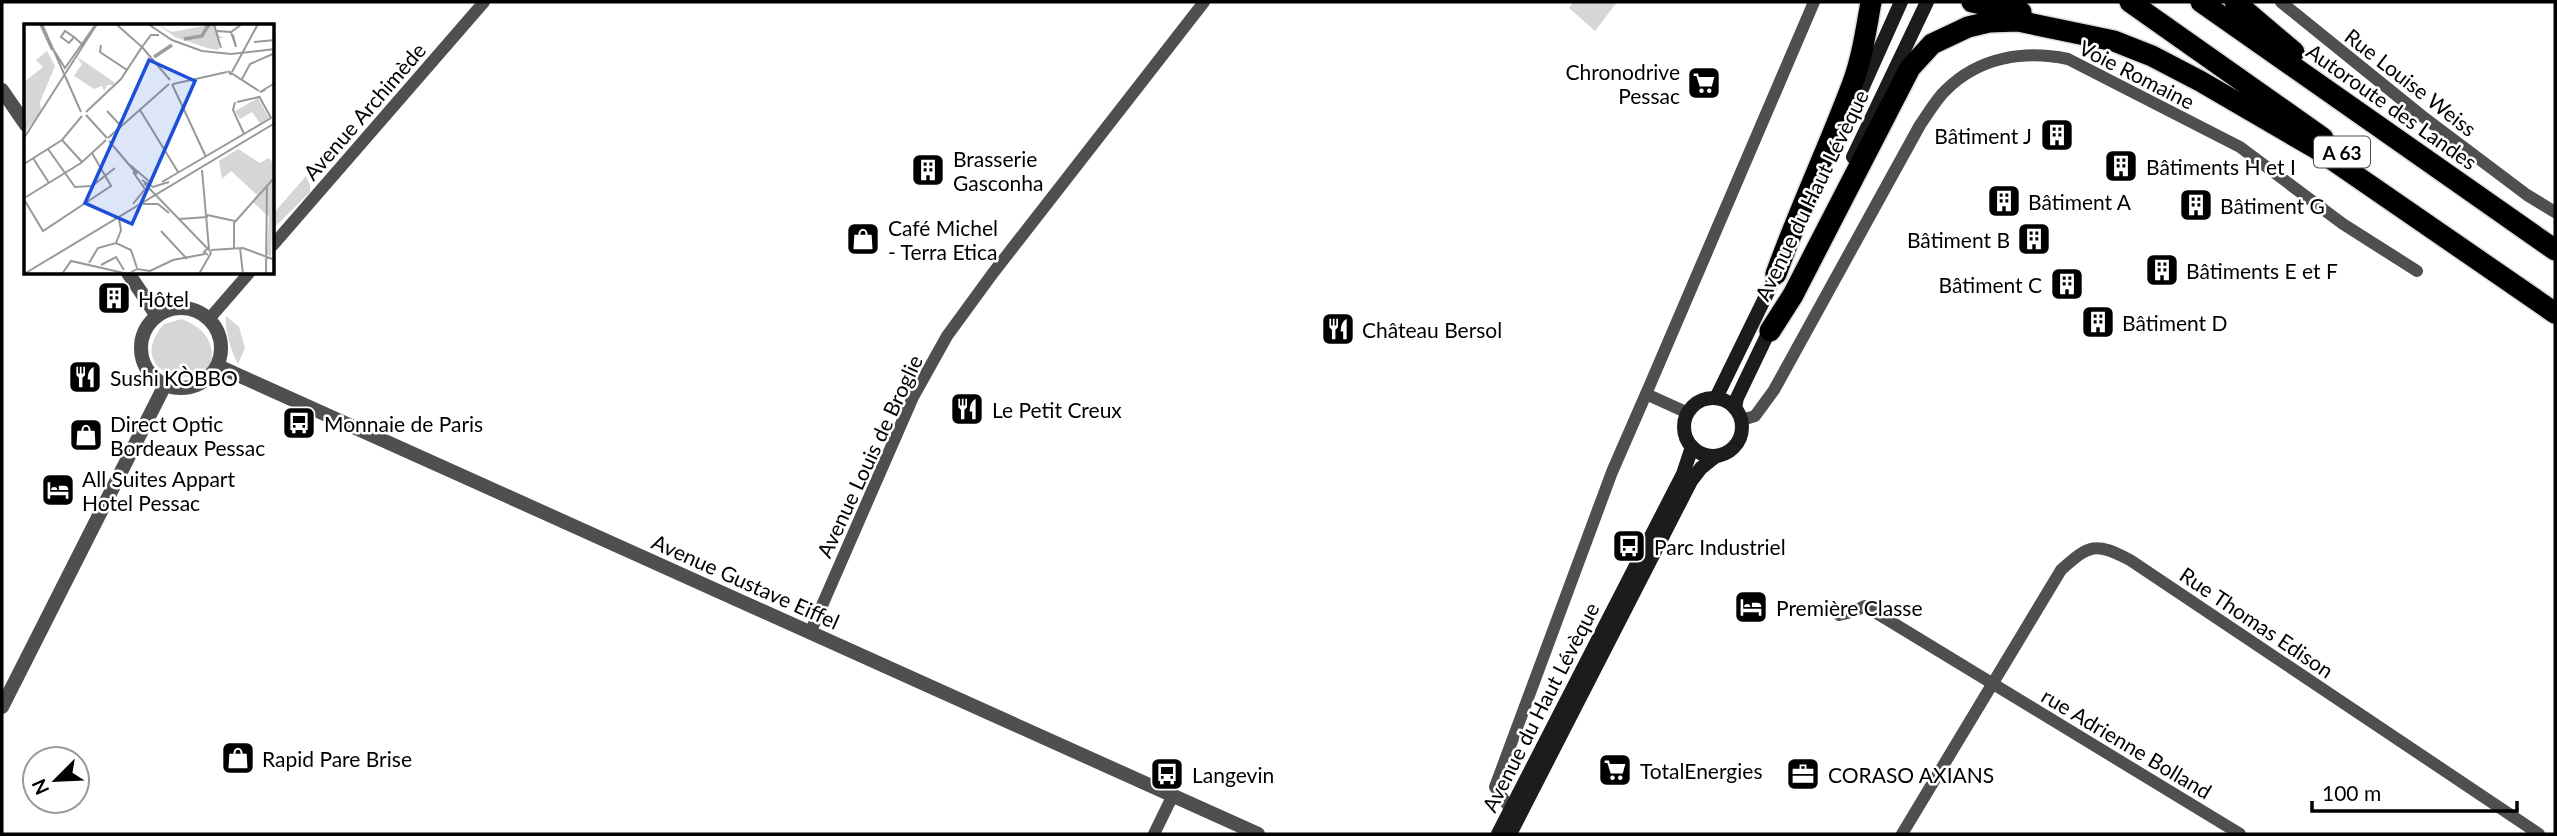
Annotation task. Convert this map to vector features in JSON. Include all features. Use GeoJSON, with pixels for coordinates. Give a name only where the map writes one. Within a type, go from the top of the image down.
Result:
{"type":"FeatureCollection","features":[{"type":"Feature","properties":{"kind":"highway"},"geometry":{"type":"LineString","coordinates":[[1776,274],[1852,83],[1871,2]]}},
{"type":"Feature","properties":{"kind":"highway"},"geometry":{"type":"LineString","coordinates":[[1972,2],[2041,16],[2152,56],[2188,75],[2317,149],[2555,313]]}},
{"type":"Feature","properties":{"kind":"highway","name":"A 63"},"geometry":{"type":"LineString","coordinates":[[2130,2],[2555,301]]}},
{"type":"Feature","properties":{"kind":"highway","name":"Autoroute des Landes"},"geometry":{"type":"LineString","coordinates":[[2202,2],[2555,250]]}},
{"type":"Feature","properties":{"kind":"highway"},"geometry":{"type":"LineString","coordinates":[[2235,2],[2339,87],[2480,188],[2555,250]]}},
{"type":"Feature","properties":{"kind":"highway"},"geometry":{"type":"LineString","coordinates":[[1770,331],[1793,295],[1895,93],[1910,68],[1933,44],[1968,27],[2018,20],[2103,37]]}},
{"type":"Feature","properties":{"kind":"main road","name":"Avenue du Haut Lévèque"},"geometry":{"type":"LineString","coordinates":[[1716,398],[1819,184],[1901,2]]}},
{"type":"Feature","properties":{"kind":"main road","name":"Avenue du Haut Lévèque"},"geometry":{"type":"LineString","coordinates":[[1738,414],[1737,398],[1927,2]]}},
{"type":"Feature","properties":{"kind":"main road"},"geometry":{"type":"LineString","coordinates":[[1716,398],[1738,414],[1742,430],[1734,448],[1716,456],[1708,456],[1692,447],[1685,430],[1688,413],[1700,401],[1716,398]]}},
{"type":"Feature","properties":{"kind":"main road","name":"Avenue du Haut Lévèque"},"geometry":{"type":"LineString","coordinates":[[1498,834],[1683,474],[1692,447]]}},
{"type":"Feature","properties":{"kind":"main road","name":"Avenue du Haut Lévèque"},"geometry":{"type":"LineString","coordinates":[[1510,834],[1691,481],[1701,468],[1716,456]]}},
{"type":"Feature","properties":{"kind":"street","name":"Avenue Archimède"},"geometry":{"type":"LineString","coordinates":[[275,243],[484,2]]}},
{"type":"Feature","properties":{"kind":"street","name":"Avenue Louis de Broglie"},"geometry":{"type":"LineString","coordinates":[[810,633],[913,397],[947,336],[1204,2]]}},
{"type":"Feature","properties":{"kind":"street"},"geometry":{"type":"LineString","coordinates":[[1511,810],[1495,787],[1612,472],[1814,2]]}},
{"type":"Feature","properties":{"kind":"street","name":"Rue Louise Weiss"},"geometry":{"type":"LineString","coordinates":[[2281,2],[2422,116],[2527,195],[2555,212]]}},
{"type":"Feature","properties":{"kind":"street","name":"Voie Romaine"},"geometry":{"type":"LineString","coordinates":[[1738,414],[1755,416],[1774,390],[1920,125],[1944,91],[1979,65],[2001,58],[2048,55],[2068,59],[2240,147],[2343,224],[2417,271]]}},
{"type":"Feature","properties":{"kind":"street"},"geometry":{"type":"LineString","coordinates":[[2,90],[24,122]]}},
{"type":"Feature","properties":{"kind":"street"},"geometry":{"type":"LineString","coordinates":[[129,275],[157,316]]}},
{"type":"Feature","properties":{"kind":"street"},"geometry":{"type":"LineString","coordinates":[[209,319],[247,275]]}},
{"type":"Feature","properties":{"kind":"street"},"geometry":{"type":"LineString","coordinates":[[178,308],[200,312],[209,319],[221,341],[218,366],[211,376],[189,388],[165,385],[153,377],[145,366],[141,352],[142,339],[157,316],[178,308]]}},
{"type":"Feature","properties":{"kind":"street","name":"Avenue Gustave Eiffel"},"geometry":{"type":"LineString","coordinates":[[218,366],[1258,834]]}},
{"type":"Feature","properties":{"kind":"street"},"geometry":{"type":"LineString","coordinates":[[2,707],[165,385]]}},
{"type":"Feature","properties":{"kind":"street"},"geometry":{"type":"LineString","coordinates":[[1646,394],[1688,413]]}},
{"type":"Feature","properties":{"kind":"street","name":"Rue Thomas Edison"},"geometry":{"type":"LineString","coordinates":[[1902,834],[2061,570],[2082,551],[2106,547],[2130,560],[2539,834]]}},
{"type":"Feature","properties":{"kind":"street"},"geometry":{"type":"LineString","coordinates":[[1839,615],[1865,606],[1993,684]]}},
{"type":"Feature","properties":{"kind":"street","name":"rue Adrienne Bolland"},"geometry":{"type":"LineString","coordinates":[[1993,684],[2241,834]]}},
{"type":"Feature","properties":{"kind":"street"},"geometry":{"type":"LineString","coordinates":[[1154,834],[1173,795]]}},
{"type":"Feature","properties":{"kind":"shaded area"},"geometry":{"type":"Polygon","coordinates":[[[1573,2],[1617,2],[1595,31],[1569,8],[1573,2]]]}},
{"type":"Feature","properties":{"kind":"shaded area"},"geometry":{"type":"Polygon","coordinates":[[[306,176],[310,192],[275,227],[275,212],[306,176]]]}},
{"type":"Feature","properties":{"kind":"shaded area"},"geometry":{"type":"Polygon","coordinates":[[[226,316],[239,327],[245,348],[238,364],[229,341],[226,316]]]}},
{"type":"Feature","properties":{"kind":"shaded area"},"geometry":{"type":"Polygon","coordinates":[[[182,319],[206,335],[210,344],[211,361],[204,372],[190,376],[175,376],[162,370],[153,359],[153,343],[164,324],[182,319]]]}},
{"type":"Feature","properties":{"kind":"place","name":"Chronodrive Pessac"},"geometry":{"type":"Point","coordinates":[1704,83]}},
{"type":"Feature","properties":{"kind":"place","name":"Bâtiment J"},"geometry":{"type":"Point","coordinates":[2057,135]}},
{"type":"Feature","properties":{"kind":"place","name":"Bâtiments H et I"},"geometry":{"type":"Point","coordinates":[2121,166]}},
{"type":"Feature","properties":{"kind":"place","name":"Brasserie Gasconha"},"geometry":{"type":"Point","coordinates":[928,170]}},
{"type":"Feature","properties":{"kind":"place","name":"Bâtiment A"},"geometry":{"type":"Point","coordinates":[2004,201]}},
{"type":"Feature","properties":{"kind":"place","name":"Bâtiment G"},"geometry":{"type":"Point","coordinates":[2196,205]}},
{"type":"Feature","properties":{"kind":"place","name":"Café Michel - Terra Etica"},"geometry":{"type":"Point","coordinates":[863,239]}},
{"type":"Feature","properties":{"kind":"place","name":"Bâtiment B"},"geometry":{"type":"Point","coordinates":[2034,239]}},
{"type":"Feature","properties":{"kind":"place","name":"Bâtiments E et F"},"geometry":{"type":"Point","coordinates":[2162,270]}},
{"type":"Feature","properties":{"kind":"place","name":"Bâtiment C"},"geometry":{"type":"Point","coordinates":[2067,284]}},
{"type":"Feature","properties":{"kind":"place","name":"Hôtel"},"geometry":{"type":"Point","coordinates":[114,298]}},
{"type":"Feature","properties":{"kind":"place","name":"Bâtiment D"},"geometry":{"type":"Point","coordinates":[2098,322]}},
{"type":"Feature","properties":{"kind":"place","name":"Château Bersol"},"geometry":{"type":"Point","coordinates":[1338,329]}},
{"type":"Feature","properties":{"kind":"place","name":"Sushi KÒBBO"},"geometry":{"type":"Point","coordinates":[85,377]}},
{"type":"Feature","properties":{"kind":"place","name":"Le Petit Creux"},"geometry":{"type":"Point","coordinates":[967,409]}},
{"type":"Feature","properties":{"kind":"place","name":"Monnaie de Paris"},"geometry":{"type":"Point","coordinates":[299,423]}},
{"type":"Feature","properties":{"kind":"place","name":"Direct Optic Bordeaux Pessac"},"geometry":{"type":"Point","coordinates":[86,435]}},
{"type":"Feature","properties":{"kind":"place","name":"All Suites Appart Hotel Pessac"},"geometry":{"type":"Point","coordinates":[58,490]}},
{"type":"Feature","properties":{"kind":"place","name":"Parc Industriel"},"geometry":{"type":"Point","coordinates":[1629,546]}},
{"type":"Feature","properties":{"kind":"place","name":"Première Classe"},"geometry":{"type":"Point","coordinates":[1751,607]}},
{"type":"Feature","properties":{"kind":"place","name":"Rapid Pare Brise"},"geometry":{"type":"Point","coordinates":[238,758]}},
{"type":"Feature","properties":{"kind":"place","name":"TotalEnergies"},"geometry":{"type":"Point","coordinates":[1615,770]}},
{"type":"Feature","properties":{"kind":"place","name":"Langevin"},"geometry":{"type":"Point","coordinates":[1167,774]}},
{"type":"Feature","properties":{"kind":"place","name":"CORASO AXIANS"},"geometry":{"type":"Point","coordinates":[1803,774]}}]}
